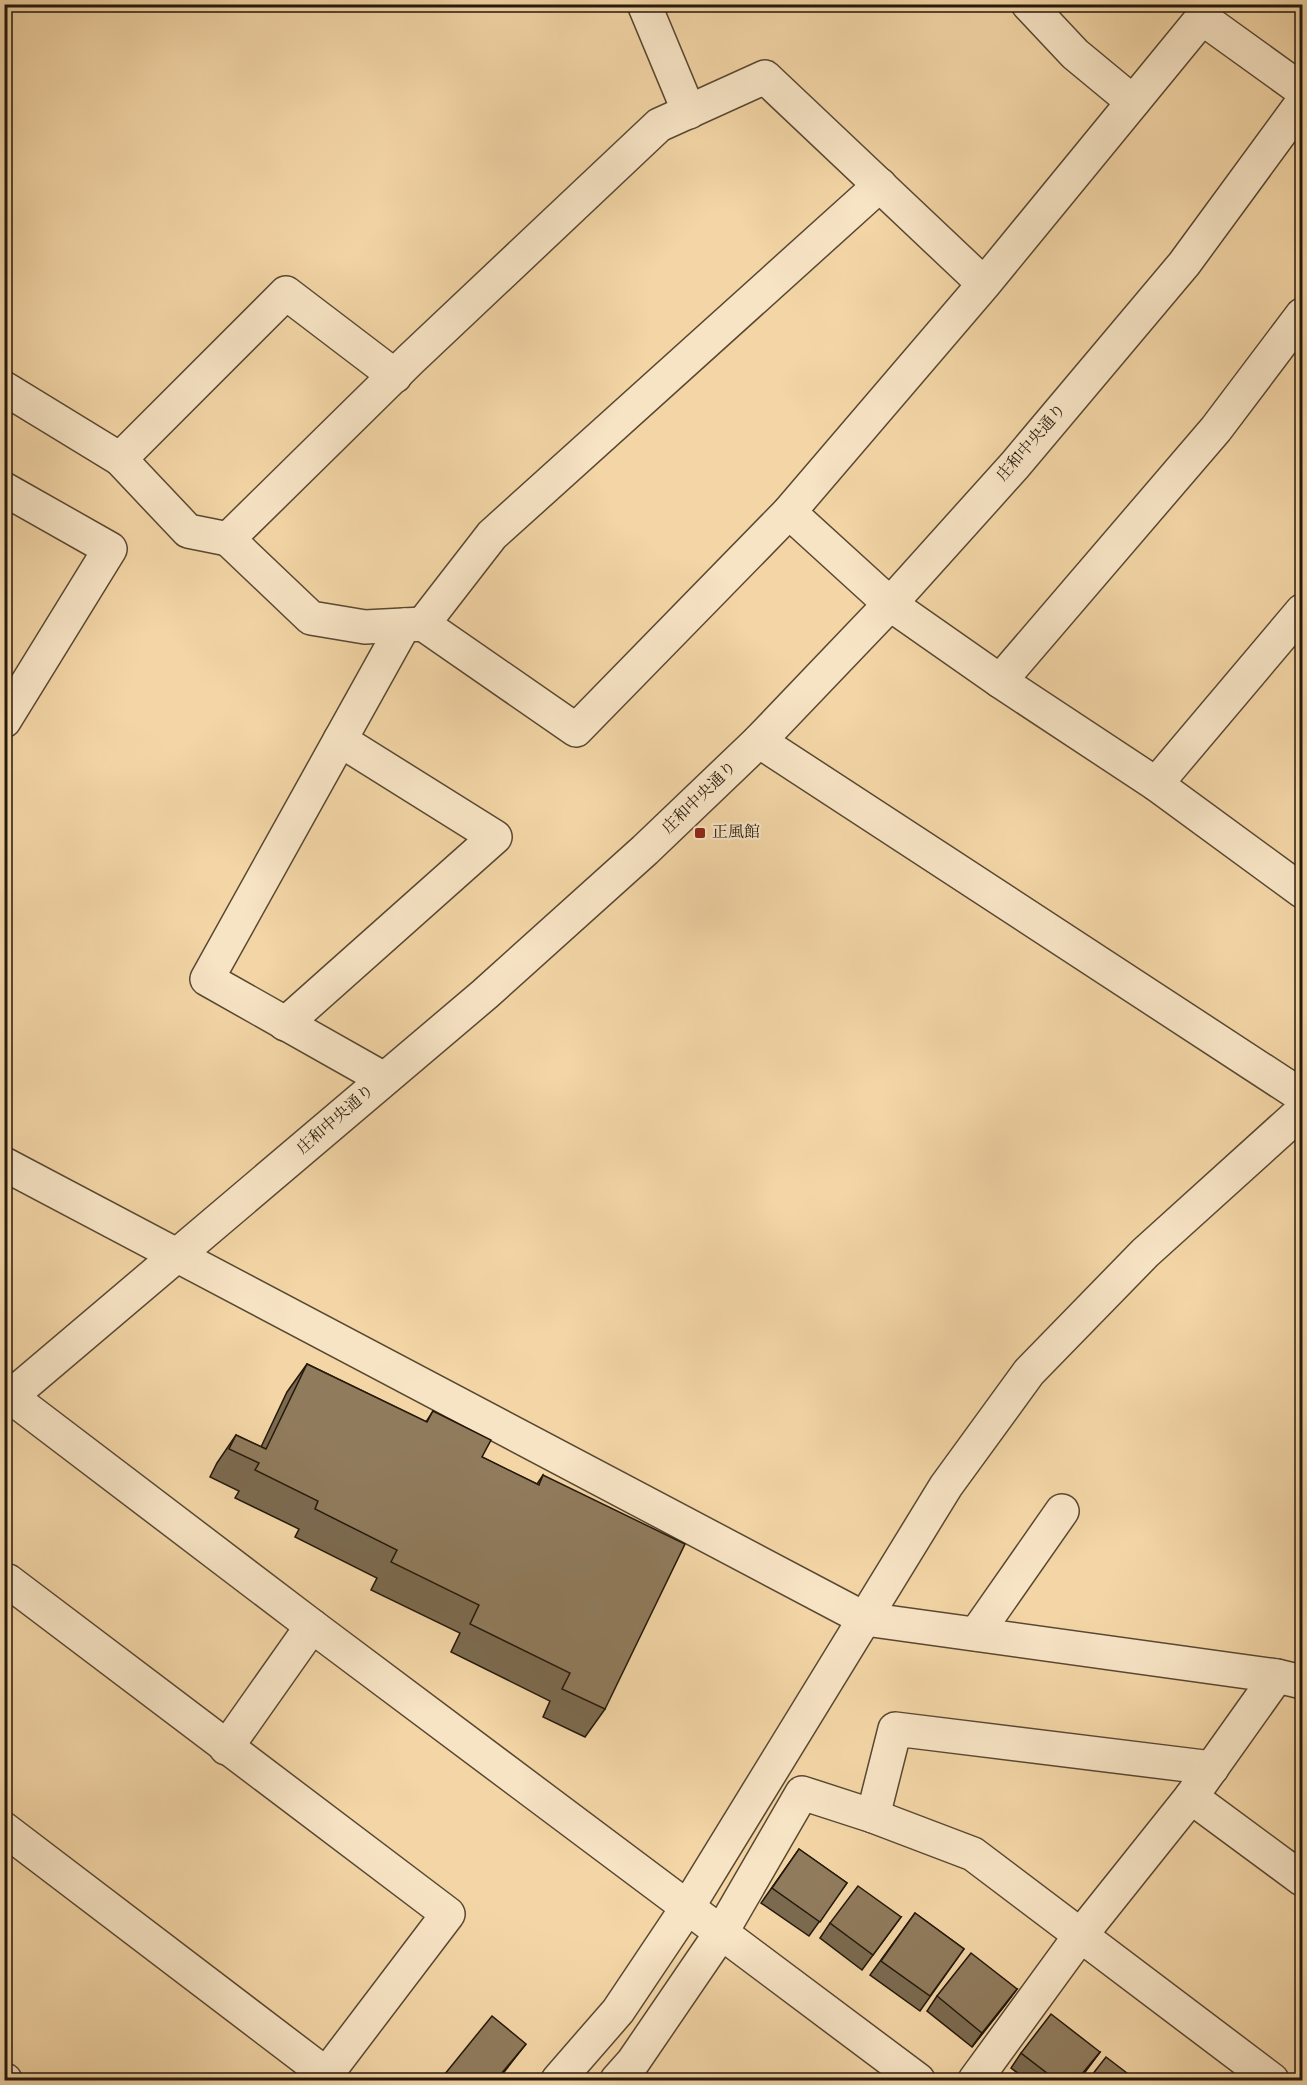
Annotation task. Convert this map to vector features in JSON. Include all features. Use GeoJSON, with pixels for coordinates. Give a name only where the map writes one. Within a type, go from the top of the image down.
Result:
{"type":"FeatureCollection","features":[{"type":"Feature","properties":{"kind":"street"},"geometry":{"type":"LineString","coordinates":[[644,4],[689,112]]}},
{"type":"Feature","properties":{"kind":"street"},"geometry":{"type":"LineString","coordinates":[[1028,4],[1075,54],[1133,102]]}},
{"type":"Feature","properties":{"kind":"street"},"geometry":{"type":"LineString","coordinates":[[4,388],[120,459],[188,531],[228,539],[311,618],[365,627],[413,625],[576,730],[789,512],[984,284],[1202,18],[1302,90]]}},
{"type":"Feature","properties":{"kind":"street"},"geometry":{"type":"LineString","coordinates":[[228,539],[395,376],[659,125],[765,77],[984,284]]}},
{"type":"Feature","properties":{"kind":"street","name":"庄和中央通り"},"geometry":{"type":"LineString","coordinates":[[8,1399],[485,994],[645,850],[759,741],[890,604],[1015,465],[1184,264],[1302,103]]}},
{"type":"Feature","properties":{"kind":"street"},"geometry":{"type":"LineString","coordinates":[[384,1079],[207,979],[340,740],[413,625],[492,535],[880,185]]}},
{"type":"Feature","properties":{"kind":"street"},"geometry":{"type":"LineString","coordinates":[[120,459],[286,293],[395,376]]}},
{"type":"Feature","properties":{"kind":"street"},"geometry":{"type":"LineString","coordinates":[[1000,681],[1216,429],[1302,315]]}},
{"type":"Feature","properties":{"kind":"street"},"geometry":{"type":"LineString","coordinates":[[4,489],[110,549],[15,681],[4,721]]}},
{"type":"Feature","properties":{"kind":"street"},"geometry":{"type":"LineString","coordinates":[[789,512],[890,604],[1000,681],[1156,784],[1302,889]]}},
{"type":"Feature","properties":{"kind":"street"},"geometry":{"type":"LineString","coordinates":[[1156,784],[1302,611]]}},
{"type":"Feature","properties":{"kind":"street"},"geometry":{"type":"LineString","coordinates":[[285,1024],[495,837],[340,740]]}},
{"type":"Feature","properties":{"kind":"street"},"geometry":{"type":"LineString","coordinates":[[759,741],[1302,1096]]}},
{"type":"Feature","properties":{"kind":"street"},"geometry":{"type":"LineString","coordinates":[[558,2080],[618,2011],[687,1908],[946,1486],[1029,1372],[1145,1253],[1302,1111]]}},
{"type":"Feature","properties":{"kind":"street"},"geometry":{"type":"LineString","coordinates":[[4,1164],[865,1619],[1290,1679]]}},
{"type":"Feature","properties":{"kind":"street"},"geometry":{"type":"LineString","coordinates":[[8,1399],[918,2080]]}},
{"type":"Feature","properties":{"kind":"street"},"geometry":{"type":"LineString","coordinates":[[976,1634],[1062,1511]]}},
{"type":"Feature","properties":{"kind":"street"},"geometry":{"type":"LineString","coordinates":[[4,1584],[8,1581],[448,1914],[325,2078],[4,1829]]}},
{"type":"Feature","properties":{"kind":"street"},"geometry":{"type":"LineString","coordinates":[[226,1748],[312,1626]]}},
{"type":"Feature","properties":{"kind":"street"},"geometry":{"type":"LineString","coordinates":[[975,2080],[1080,1936],[1212,1768],[1290,1679]]}},
{"type":"Feature","properties":{"kind":"street"},"geometry":{"type":"LineString","coordinates":[[873,1816],[895,1729],[1212,1768]]}},
{"type":"Feature","properties":{"kind":"street"},"geometry":{"type":"LineString","coordinates":[[617,2080],[633,2062],[721,1933],[802,1794],[873,1816],[973,1854],[1272,2080]]}},
{"type":"Feature","properties":{"kind":"street"},"geometry":{"type":"LineString","coordinates":[[1191,1797],[1302,1880]]}},
{"type":"Feature","properties":{"kind":"building"},"geometry":{"type":"Polygon","coordinates":[[[307,1364],[427,1422],[433,1411],[491,1440],[482,1457],[539,1485],[543,1475],[685,1544],[605,1709],[562,1689],[570,1673],[470,1624],[479,1605],[391,1562],[397,1550],[315,1509],[318,1501],[255,1470],[259,1463],[229,1449],[236,1435],[266,1449],[307,1364]]]}},
{"type":"Feature","properties":{"kind":"building"},"geometry":{"type":"Polygon","coordinates":[[[799,1849],[847,1883],[820,1922],[772,1888],[799,1849]]]}},
{"type":"Feature","properties":{"kind":"building"},"geometry":{"type":"Polygon","coordinates":[[[858,1886],[901,1917],[873,1955],[830,1923],[858,1886]]]}},
{"type":"Feature","properties":{"kind":"building"},"geometry":{"type":"Polygon","coordinates":[[[915,1913],[964,1949],[930,1996],[881,1961],[915,1913]]]}},
{"type":"Feature","properties":{"kind":"building"},"geometry":{"type":"Polygon","coordinates":[[[971,1953],[1017,1989],[982,2033],[937,1996],[971,1953]]]}},
{"type":"Feature","properties":{"kind":"building"},"geometry":{"type":"Polygon","coordinates":[[[1051,2014],[1100,2052],[1077,2080],[1056,2080],[1021,2053],[1051,2014]]]}},
{"type":"Feature","properties":{"kind":"building"},"geometry":{"type":"Polygon","coordinates":[[[492,2016],[526,2044],[496,2080],[440,2080],[492,2016]]]}},
{"type":"Feature","properties":{"kind":"building"},"geometry":{"type":"Polygon","coordinates":[[[1106,2057],[1136,2080],[1088,2080],[1106,2057]]]}},
{"type":"Feature","properties":{"kind":"place","name":"正風館"},"geometry":{"type":"Point","coordinates":[700,833]}}]}
